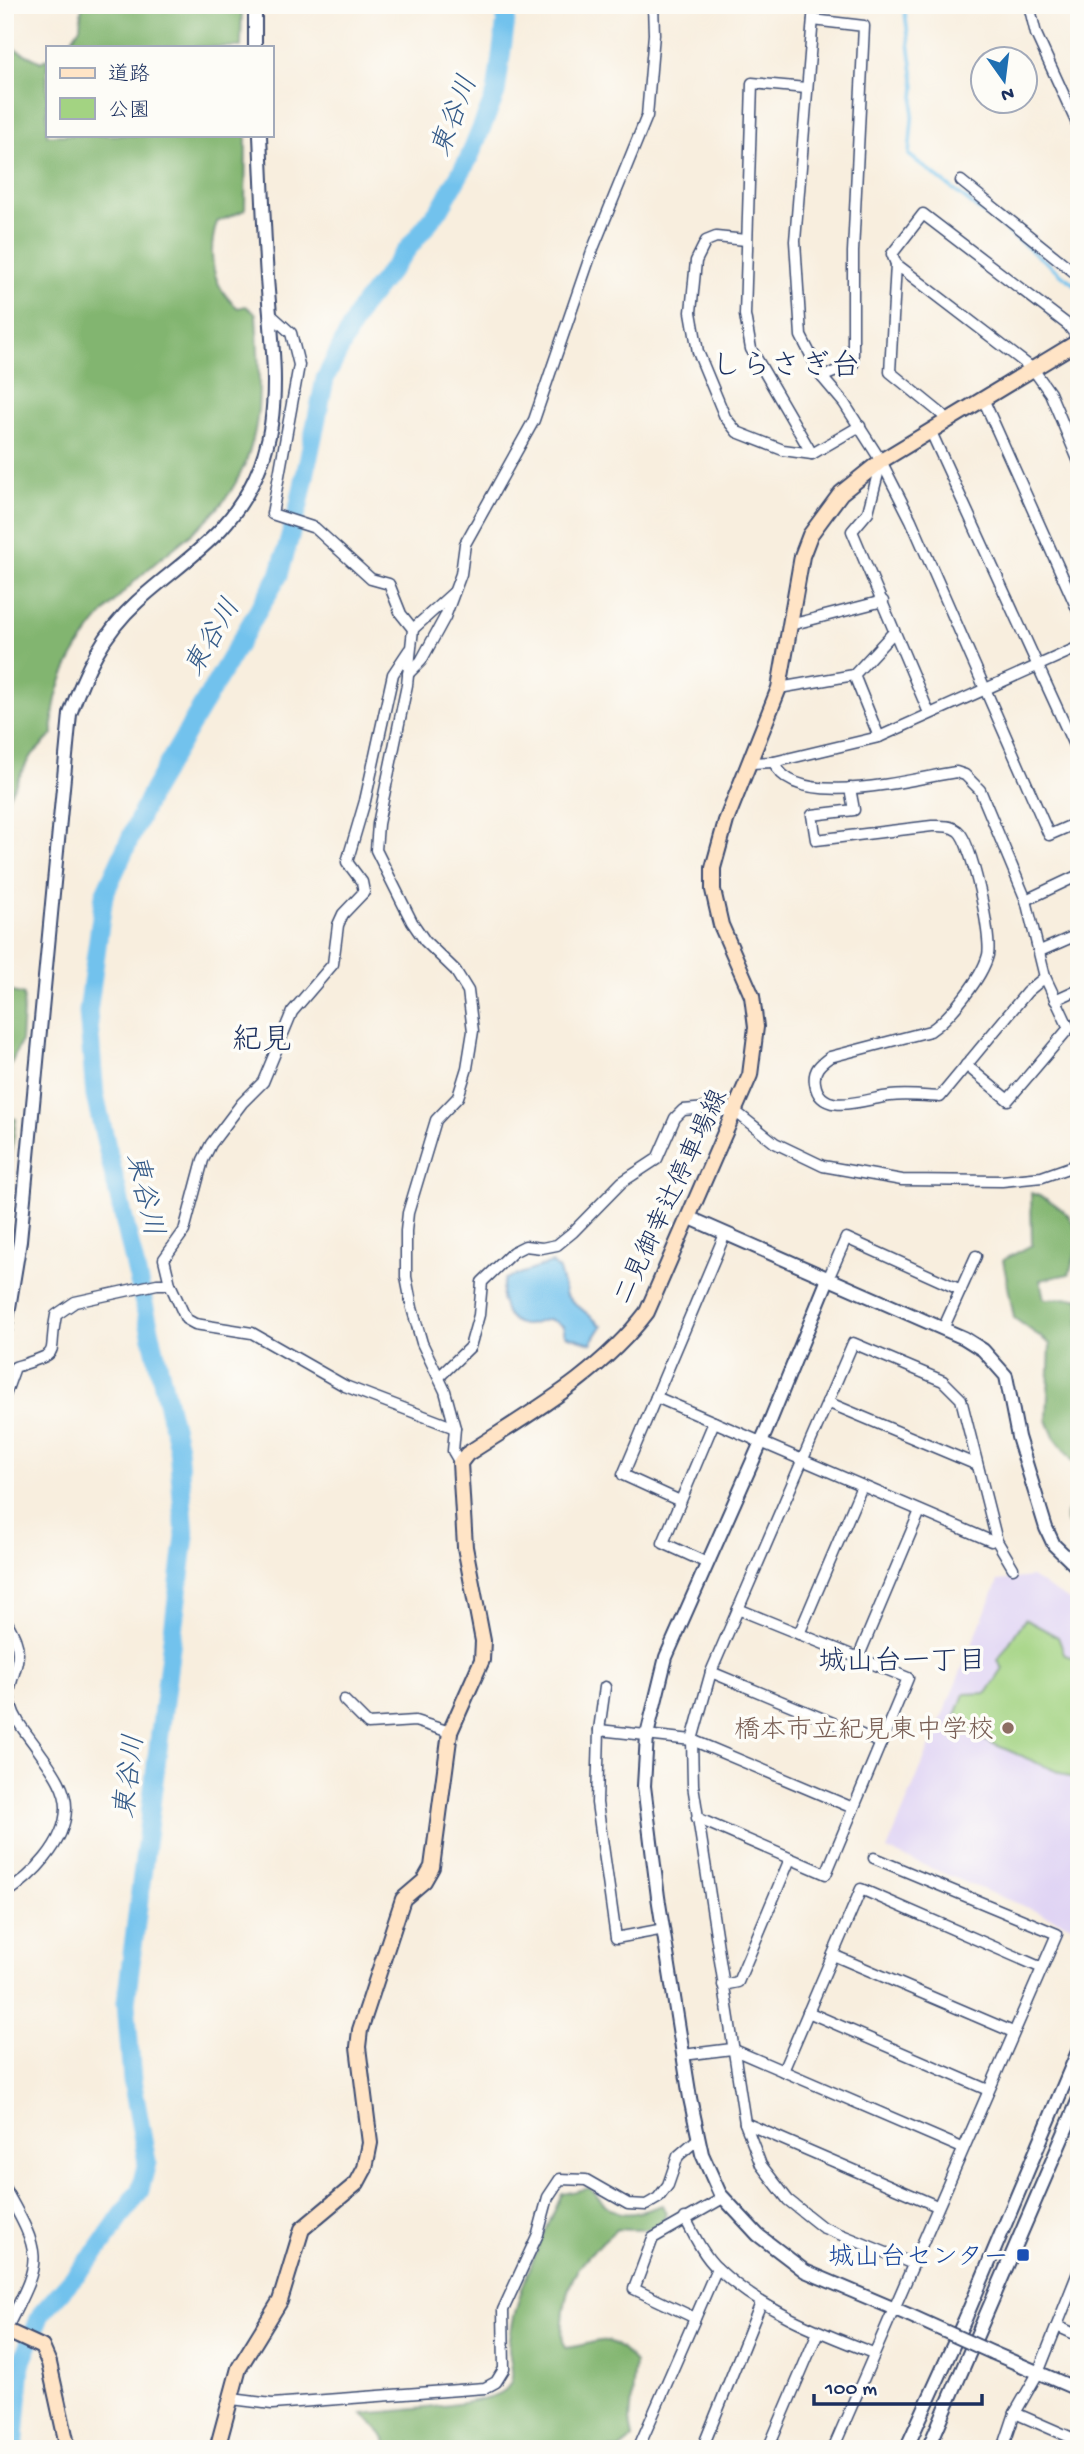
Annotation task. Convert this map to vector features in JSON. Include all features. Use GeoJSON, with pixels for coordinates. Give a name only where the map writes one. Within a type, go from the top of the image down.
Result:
{"type":"FeatureCollection","features":[{"type":"Feature","properties":{"kind":"main road","name":"二見御幸辻停車場線"},"geometry":{"type":"LineString","coordinates":[[460,1463],[467,1454],[577,1382],[623,1343],[647,1312],[750,1075],[756,1027],[752,996],[721,925],[713,890],[713,868],[726,821],[779,688],[802,556],[810,535],[841,493],[881,461],[1077,345]]}},
{"type":"Feature","properties":{"kind":"main road"},"geometry":{"type":"LineString","coordinates":[[216,2449],[248,2350],[280,2301],[302,2229],[357,2183],[365,2168],[370,2143],[358,2047],[360,2029],[403,1899],[424,1881],[432,1867],[450,1732],[482,1660],[484,1641],[465,1547],[460,1463]]}},
{"type":"Feature","properties":{"kind":"main road"},"geometry":{"type":"LineString","coordinates":[[6,2331],[42,2347],[49,2363],[68,2449]]}},
{"type":"Feature","properties":{"kind":"street"},"geometry":{"type":"LineString","coordinates":[[255,5],[255,46]]}},
{"type":"Feature","properties":{"kind":"street"},"geometry":{"type":"LineString","coordinates":[[408,674],[421,661],[444,617],[461,574],[465,544],[534,420],[592,251],[648,116],[654,34],[653,5]]}},
{"type":"Feature","properties":{"kind":"street"},"geometry":{"type":"LineString","coordinates":[[814,5],[795,241],[797,308],[801,336],[822,377],[860,426],[881,461],[911,520],[1049,835],[1079,822]]}},
{"type":"Feature","properties":{"kind":"street"},"geometry":{"type":"LineString","coordinates":[[1029,5],[1036,34],[1079,128]]}},
{"type":"Feature","properties":{"kind":"street"},"geometry":{"type":"LineString","coordinates":[[813,20],[864,26],[853,252],[853,364],[822,377]]}},
{"type":"Feature","properties":{"kind":"street"},"geometry":{"type":"LineString","coordinates":[[806,88],[752,83],[745,315],[751,349],[812,454]]}},
{"type":"Feature","properties":{"kind":"street"},"geometry":{"type":"LineString","coordinates":[[5,1332],[20,1241],[70,714],[82,678],[108,633],[135,603],[221,528],[252,482],[269,445],[274,422],[276,379],[260,136]]}},
{"type":"Feature","properties":{"kind":"street"},"geometry":{"type":"LineString","coordinates":[[961,181],[1079,276]]}},
{"type":"Feature","properties":{"kind":"street"},"geometry":{"type":"LineString","coordinates":[[949,419],[890,372],[896,264],[892,254],[923,214],[1068,325],[1077,345]]}},
{"type":"Feature","properties":{"kind":"street"},"geometry":{"type":"LineString","coordinates":[[746,240],[716,237],[706,241],[696,261],[691,312],[698,352],[725,417],[737,432],[783,450],[812,454],[860,426]]}},
{"type":"Feature","properties":{"kind":"street"},"geometry":{"type":"LineString","coordinates":[[896,264],[1033,369],[1050,393],[1079,462]]}},
{"type":"Feature","properties":{"kind":"street"},"geometry":{"type":"LineString","coordinates":[[271,314],[291,333],[299,365],[272,514],[310,527],[371,579],[389,584],[401,614],[413,629]]}},
{"type":"Feature","properties":{"kind":"street"},"geometry":{"type":"LineString","coordinates":[[984,401],[1079,613]]}},
{"type":"Feature","properties":{"kind":"street"},"geometry":{"type":"LineString","coordinates":[[931,432],[1079,756]]}},
{"type":"Feature","properties":{"kind":"street"},"geometry":{"type":"LineString","coordinates":[[881,461],[867,512],[852,531],[929,713]]}},
{"type":"Feature","properties":{"kind":"street"},"geometry":{"type":"LineString","coordinates":[[454,592],[413,629],[408,674],[378,824],[376,850],[412,922],[425,941],[455,970],[468,991],[473,1031],[467,1068],[458,1097],[436,1120],[408,1213],[406,1231],[406,1277],[412,1308],[422,1343],[439,1377],[455,1427],[453,1451],[460,1463]]}},
{"type":"Feature","properties":{"kind":"street"},"geometry":{"type":"LineString","coordinates":[[790,625],[883,601]]}},
{"type":"Feature","properties":{"kind":"street"},"geometry":{"type":"LineString","coordinates":[[779,688],[854,675],[893,633]]}},
{"type":"Feature","properties":{"kind":"street"},"geometry":{"type":"LineString","coordinates":[[751,763],[774,762],[879,737],[1079,647]]}},
{"type":"Feature","properties":{"kind":"street"},"geometry":{"type":"LineString","coordinates":[[409,649],[393,674],[365,801],[347,862],[362,882],[364,891],[343,914],[338,925],[333,964],[292,1012],[263,1082],[242,1103],[203,1160],[184,1231],[164,1259],[170,1284],[186,1319],[195,1324],[252,1333],[345,1386],[455,1427]]}},
{"type":"Feature","properties":{"kind":"street"},"geometry":{"type":"LineString","coordinates":[[854,675],[879,737]]}},
{"type":"Feature","properties":{"kind":"street"},"geometry":{"type":"LineString","coordinates":[[774,762],[779,774],[805,787],[818,790],[850,788],[956,772],[965,775],[980,790],[1026,900],[1045,977],[1069,1028],[1008,1100],[966,1065]]}},
{"type":"Feature","properties":{"kind":"street"},"geometry":{"type":"LineString","coordinates":[[850,788],[854,810],[812,815],[816,841],[932,826],[949,826],[959,831],[974,873],[989,945],[981,972],[940,1024],[930,1031],[830,1057],[817,1069],[815,1087],[824,1100],[835,1104],[892,1095],[940,1097],[1027,992],[1045,977]]}},
{"type":"Feature","properties":{"kind":"street"},"geometry":{"type":"LineString","coordinates":[[1026,900],[1079,875]]}},
{"type":"Feature","properties":{"kind":"street"},"geometry":{"type":"LineString","coordinates":[[1040,951],[1079,934]]}},
{"type":"Feature","properties":{"kind":"street"},"geometry":{"type":"LineString","coordinates":[[1055,1000],[1079,989]]}},
{"type":"Feature","properties":{"kind":"street"},"geometry":{"type":"LineString","coordinates":[[439,1377],[470,1347],[479,1315],[482,1282],[513,1252],[525,1246],[542,1248],[557,1245],[573,1232],[622,1182],[657,1158],[675,1118],[683,1110],[707,1108],[736,1112],[775,1143],[823,1166],[902,1180],[1002,1181],[1042,1177],[1079,1164]]}},
{"type":"Feature","properties":{"kind":"street"},"geometry":{"type":"LineString","coordinates":[[690,1218],[943,1329],[984,1350],[1006,1376],[1018,1437],[1046,1528],[1054,1545],[1079,1570]]}},
{"type":"Feature","properties":{"kind":"street"},"geometry":{"type":"LineString","coordinates":[[680,1501],[623,1475],[725,1234]]}},
{"type":"Feature","properties":{"kind":"street"},"geometry":{"type":"LineString","coordinates":[[961,1290],[846,1238],[761,1443],[666,1657],[647,1735],[644,1786],[683,2055],[702,2154],[723,2198],[758,2235],[806,2271],[1079,2390]]}},
{"type":"Feature","properties":{"kind":"street"},"geometry":{"type":"LineString","coordinates":[[943,1329],[976,1256]]}},
{"type":"Feature","properties":{"kind":"street"},"geometry":{"type":"LineString","coordinates":[[5,1395],[15,1367],[47,1357],[55,1346],[56,1315],[75,1303],[158,1284],[170,1284]]}},
{"type":"Feature","properties":{"kind":"street"},"geometry":{"type":"LineString","coordinates":[[911,2263],[822,2227],[788,2200],[761,2165],[745,2123],[732,2049],[697,1818],[692,1740],[711,1672],[853,1343],[943,1381],[961,1399],[997,1541],[1013,1569]]}},
{"type":"Feature","properties":{"kind":"street"},"geometry":{"type":"LineString","coordinates":[[656,1397],[991,1541]]}},
{"type":"Feature","properties":{"kind":"street"},"geometry":{"type":"LineString","coordinates":[[827,1402],[977,1465]]}},
{"type":"Feature","properties":{"kind":"street"},"geometry":{"type":"LineString","coordinates":[[707,1563],[663,1543],[714,1423]]}},
{"type":"Feature","properties":{"kind":"street"},"geometry":{"type":"LineString","coordinates":[[799,1634],[862,1486]]}},
{"type":"Feature","properties":{"kind":"street"},"geometry":{"type":"LineString","coordinates":[[858,1658],[920,1511]]}},
{"type":"Feature","properties":{"kind":"street"},"geometry":{"type":"LineString","coordinates":[[697,1818],[826,1874],[908,1678],[738,1609]]}},
{"type":"Feature","properties":{"kind":"street"},"geometry":{"type":"LineString","coordinates":[[5,1618],[15,1639],[18,1654],[8,1693],[10,1704],[18,1723],[58,1780],[66,1808],[61,1829],[43,1861],[5,1894]]}},
{"type":"Feature","properties":{"kind":"street"},"geometry":{"type":"LineString","coordinates":[[711,1672],[881,1743]]}},
{"type":"Feature","properties":{"kind":"street"},"geometry":{"type":"LineString","coordinates":[[605,1687],[599,1730],[597,1803],[616,1938],[664,1929]]}},
{"type":"Feature","properties":{"kind":"street"},"geometry":{"type":"LineString","coordinates":[[344,1700],[368,1724],[415,1721],[450,1732]]}},
{"type":"Feature","properties":{"kind":"street"},"geometry":{"type":"LineString","coordinates":[[599,1730],[692,1740],[853,1808]]}},
{"type":"Feature","properties":{"kind":"street"},"geometry":{"type":"LineString","coordinates":[[723,1985],[738,1982],[790,1858]]}},
{"type":"Feature","properties":{"kind":"street"},"geometry":{"type":"LineString","coordinates":[[833,2449],[911,2263],[1057,1934],[874,1858]]}},
{"type":"Feature","properties":{"kind":"street"},"geometry":{"type":"LineString","coordinates":[[783,2071],[861,1889],[1042,1968]]}},
{"type":"Feature","properties":{"kind":"street"},"geometry":{"type":"LineString","coordinates":[[832,1955],[1013,2032]]}},
{"type":"Feature","properties":{"kind":"street"},"geometry":{"type":"LineString","coordinates":[[808,2012],[988,2090]]}},
{"type":"Feature","properties":{"kind":"street"},"geometry":{"type":"LineString","coordinates":[[683,2055],[732,2049],[962,2148]]}},
{"type":"Feature","properties":{"kind":"street"},"geometry":{"type":"LineString","coordinates":[[906,2449],[966,2318],[1079,2049]]}},
{"type":"Feature","properties":{"kind":"street"},"geometry":{"type":"LineString","coordinates":[[928,2449],[1079,2099]]}},
{"type":"Feature","properties":{"kind":"street"},"geometry":{"type":"LineString","coordinates":[[745,2123],[937,2206]]}},
{"type":"Feature","properties":{"kind":"street"},"geometry":{"type":"LineString","coordinates":[[232,2399],[272,2404],[485,2388],[496,2382],[503,2369],[503,2310],[538,2234],[548,2197],[560,2179],[586,2180],[628,2204],[646,2206],[658,2198],[668,2185],[678,2156],[699,2138]]}},
{"type":"Feature","properties":{"kind":"street"},"geometry":{"type":"LineString","coordinates":[[5,2189],[28,2230],[36,2255],[36,2269],[6,2331]]}},
{"type":"Feature","properties":{"kind":"street"},"geometry":{"type":"LineString","coordinates":[[695,2318],[634,2289],[653,2238],[723,2198]]}},
{"type":"Feature","properties":{"kind":"street"},"geometry":{"type":"LineString","coordinates":[[685,2218],[717,2268],[761,2303],[818,2332],[873,2353]]}},
{"type":"Feature","properties":{"kind":"street"},"geometry":{"type":"LineString","coordinates":[[638,2449],[717,2268]]}},
{"type":"Feature","properties":{"kind":"street"},"geometry":{"type":"LineString","coordinates":[[1003,2449],[1015,2413],[1038,2372],[1079,2270]]}},
{"type":"Feature","properties":{"kind":"street"},"geometry":{"type":"LineString","coordinates":[[702,2449],[761,2303]]}},
{"type":"Feature","properties":{"kind":"street"},"geometry":{"type":"LineString","coordinates":[[1057,2326],[1079,2336]]}},
{"type":"Feature","properties":{"kind":"street"},"geometry":{"type":"LineString","coordinates":[[768,2449],[818,2332]]}},
{"type":"Feature","properties":{"kind":"street"},"geometry":{"type":"LineString","coordinates":[[1015,2413],[1079,2441]]}},
{"type":"Feature","properties":{"kind":"shaded area","name":"橋本市立紀見東中学校"},"geometry":{"type":"Polygon","coordinates":[[[1031,1577],[1079,1606],[1079,1929],[887,1850],[998,1581],[1031,1577]]]}},
{"type":"Feature","properties":{"kind":"green space"},"geometry":{"type":"Polygon","coordinates":[[[82,5],[242,5],[241,46],[68,46],[80,27],[82,5]]]}},
{"type":"Feature","properties":{"kind":"green space"},"geometry":{"type":"Polygon","coordinates":[[[5,44],[41,62],[46,59],[46,136],[246,136],[245,210],[217,222],[212,257],[222,290],[238,308],[246,306],[256,314],[259,401],[252,442],[235,484],[211,515],[141,575],[103,614],[86,636],[61,683],[54,708],[53,734],[30,757],[5,803],[5,44]]]}},
{"type":"Feature","properties":{"kind":"green space"},"geometry":{"type":"Polygon","coordinates":[[[5,990],[24,995],[21,1042],[5,1077],[5,990]]]}},
{"type":"Feature","properties":{"kind":"green space"},"geometry":{"type":"Polygon","coordinates":[[[5,1116],[16,1119],[5,1200],[5,1116]]]}},
{"type":"Feature","properties":{"kind":"green space"},"geometry":{"type":"Polygon","coordinates":[[[1031,1193],[1062,1210],[1074,1224],[1077,1233],[1078,1242],[1069,1274],[1040,1280],[1044,1299],[1079,1298],[1079,1523],[1072,1528],[1066,1522],[1066,1514],[1075,1499],[1075,1464],[1054,1437],[1047,1420],[1050,1344],[1014,1318],[1003,1260],[1032,1245],[1031,1193]]]}},
{"type":"Feature","properties":{"kind":"green space"},"geometry":{"type":"Polygon","coordinates":[[[1025,1619],[1058,1637],[1065,1655],[1079,1660],[1079,1781],[959,1729],[955,1718],[964,1694],[987,1693],[1003,1669],[998,1660],[1025,1619]]]}},
{"type":"Feature","properties":{"kind":"green space"},"geometry":{"type":"Polygon","coordinates":[[[590,2188],[606,2206],[622,2213],[630,2214],[662,2205],[666,2213],[659,2225],[653,2228],[617,2229],[605,2240],[578,2269],[565,2306],[562,2336],[566,2348],[598,2341],[611,2342],[635,2363],[630,2421],[633,2438],[619,2449],[390,2449],[382,2434],[363,2414],[480,2400],[505,2390],[509,2385],[512,2374],[509,2345],[512,2325],[530,2268],[562,2194],[590,2188]]]}},
{"type":"Feature","properties":{"kind":"water"},"geometry":{"type":"Polygon","coordinates":[[[552,1263],[559,1270],[566,1296],[602,1326],[591,1343],[565,1335],[563,1326],[553,1321],[545,1320],[525,1325],[518,1323],[504,1308],[502,1293],[505,1279],[552,1263]]]}},
{"type":"Feature","properties":{"kind":"waterway","name":"東谷川"},"geometry":{"type":"LineString","coordinates":[[14,2449],[21,2364],[41,2314],[98,2250],[140,2190],[147,2162],[132,2080],[126,2002],[185,1536],[178,1448],[95,1096],[88,1012],[104,895],[151,793],[279,575],[299,505],[325,379],[360,309],[441,207],[469,158],[496,93],[508,5]]}},
{"type":"Feature","properties":{"kind":"waterway"},"geometry":{"type":"LineString","coordinates":[[904,5],[915,87],[909,155],[1079,288]]}},
{"type":"Feature","properties":{"kind":"place","name":"橋本市立紀見東中学校"},"geometry":{"type":"Point","coordinates":[1008,1728]}},
{"type":"Feature","properties":{"kind":"place","name":"城山台センター"},"geometry":{"type":"Point","coordinates":[1023,2255]}},
{"type":"Feature","properties":{"kind":"district","name":"しらさぎ台"},"geometry":{"type":"Point","coordinates":[786,364]}},
{"type":"Feature","properties":{"kind":"district","name":"紀見"},"geometry":{"type":"Point","coordinates":[262,1038]}},
{"type":"Feature","properties":{"kind":"district","name":"城山台一丁目"},"geometry":{"type":"Point","coordinates":[902,1659]}}]}
